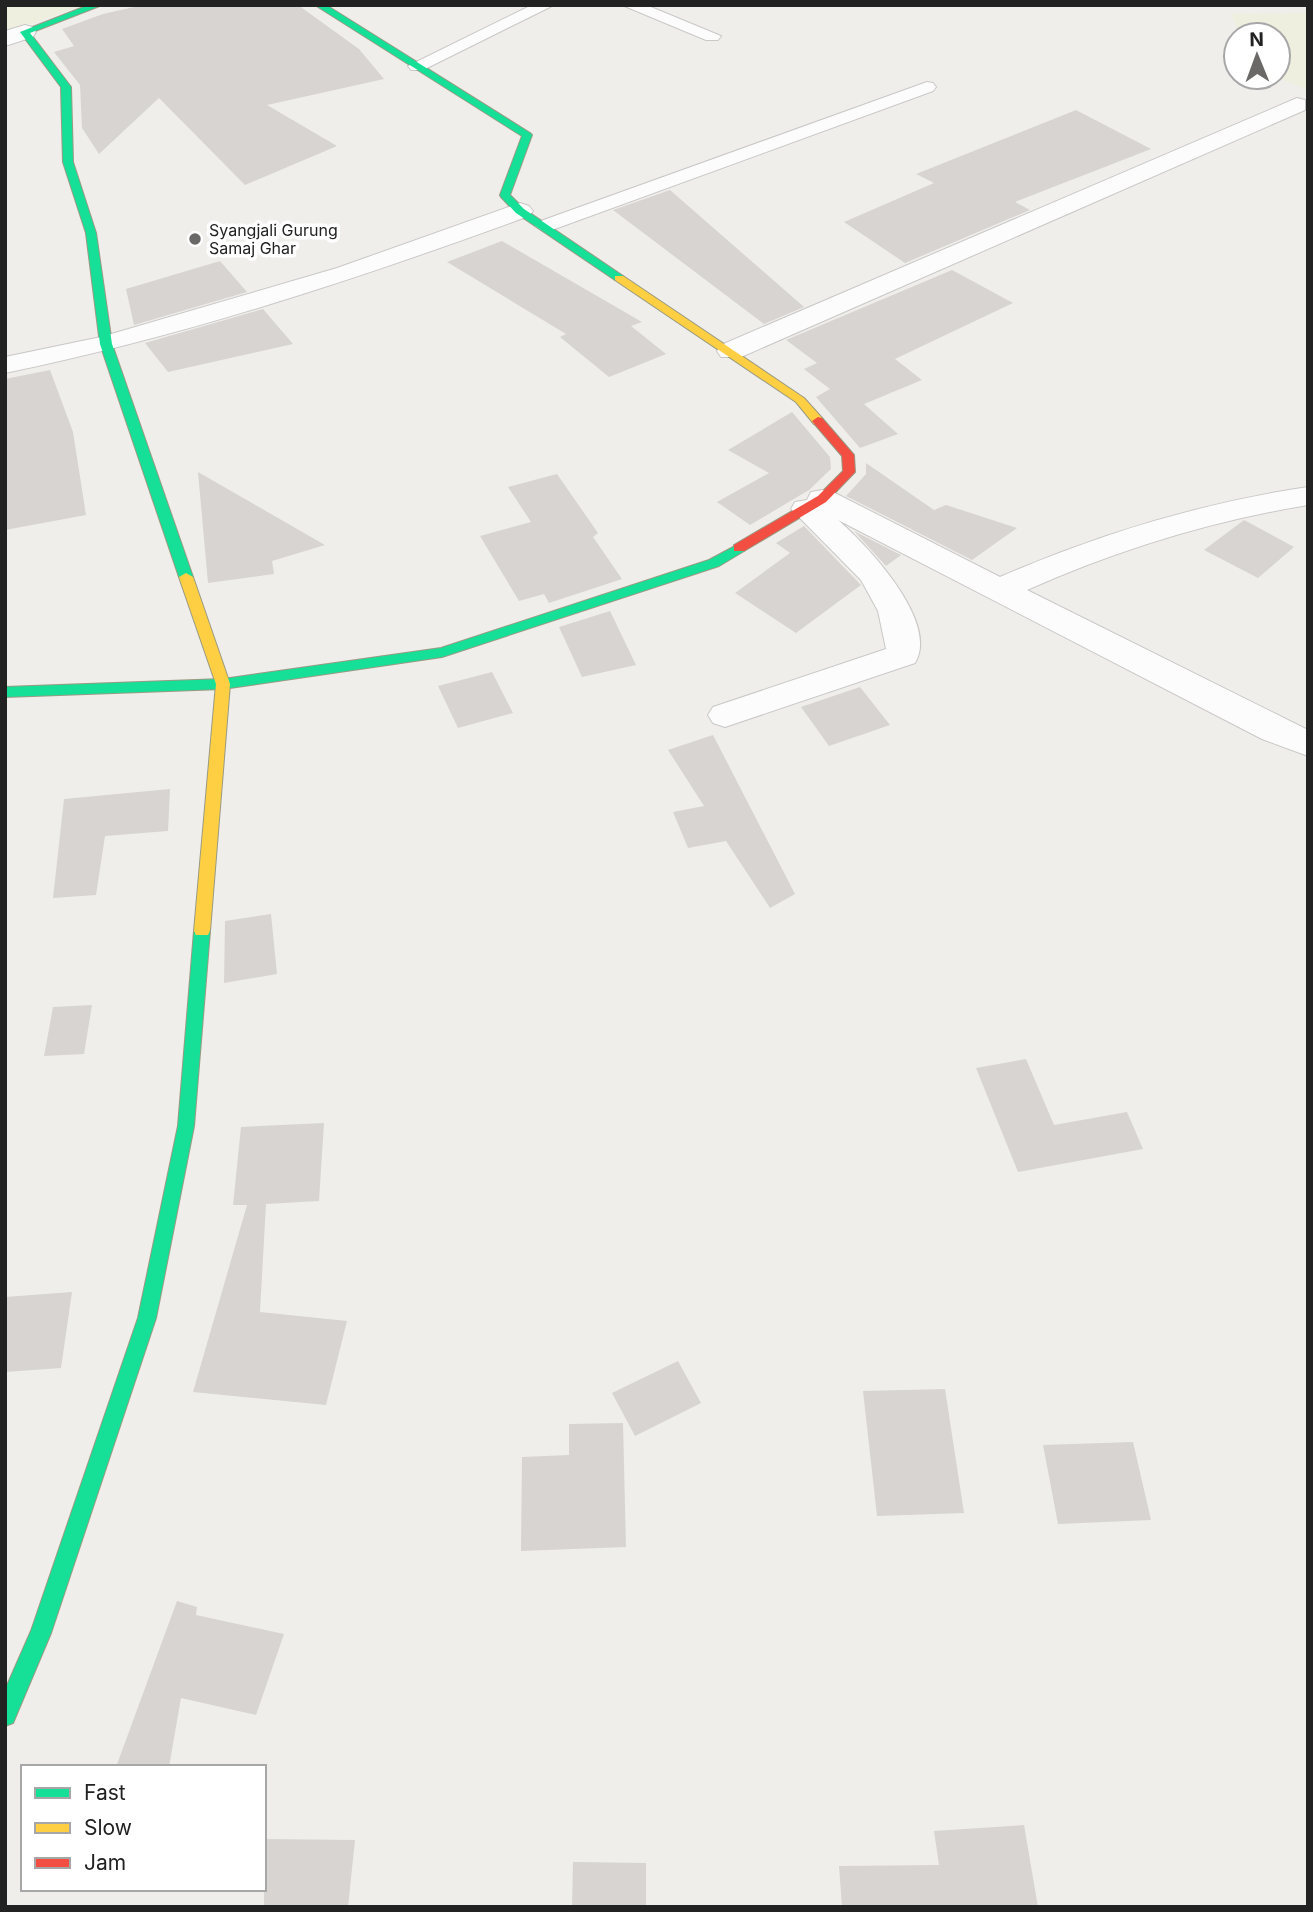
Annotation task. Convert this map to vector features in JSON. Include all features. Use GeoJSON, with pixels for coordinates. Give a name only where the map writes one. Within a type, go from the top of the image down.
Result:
{"type":"FeatureCollection","features":[{"type":"Feature","properties":{"kind":"street"},"geometry":{"type":"LineString","coordinates":[[5,1715],[41,1633],[147,1318],[186,1126],[223,684],[106,344],[91,233],[68,162],[66,87],[15,36],[98,5]]}},
{"type":"Feature","properties":{"kind":"street"},"geometry":{"type":"LineString","coordinates":[[5,692],[223,684],[442,652],[714,563],[814,504],[849,472],[848,455],[800,400],[520,211],[505,195],[527,135],[319,5]]}},
{"type":"Feature","properties":{"kind":"street"},"geometry":{"type":"LineString","coordinates":[[731,351],[1297,105]]}},
{"type":"Feature","properties":{"kind":"street"},"geometry":{"type":"LineString","coordinates":[[5,365],[106,344],[346,275],[520,211]]}},
{"type":"Feature","properties":{"kind":"street"},"geometry":{"type":"LineString","coordinates":[[999,590],[1056,565],[1179,523],[1267,502],[1308,496]]}},
{"type":"Feature","properties":{"kind":"street"},"geometry":{"type":"LineString","coordinates":[[814,504],[999,590],[1274,730],[1308,744]]}},
{"type":"Feature","properties":{"kind":"street"},"geometry":{"type":"LineString","coordinates":[[725,715],[903,655],[903,631],[880,582],[814,504]]}},
{"type":"Feature","properties":{"kind":"lane"},"geometry":{"type":"LineString","coordinates":[[417,66],[546,5]]}},
{"type":"Feature","properties":{"kind":"lane"},"geometry":{"type":"LineString","coordinates":[[631,5],[712,36]]}},
{"type":"Feature","properties":{"kind":"lane"},"geometry":{"type":"LineString","coordinates":[[545,226],[927,87]]}},
{"type":"Feature","properties":{"kind":"green space"},"geometry":{"type":"Polygon","coordinates":[[[5,5],[82,5],[5,34],[5,5]]]}},
{"type":"Feature","properties":{"kind":"green space"},"geometry":{"type":"Polygon","coordinates":[[[1308,13],[1308,90],[1292,84],[1292,21],[1234,21],[1231,14],[1308,13]]]}},
{"type":"Feature","properties":{"kind":"building"},"geometry":{"type":"Polygon","coordinates":[[[143,5],[298,5],[359,49],[384,79],[267,105],[337,146],[245,185],[159,98],[99,154],[82,128],[80,85],[54,52],[74,46],[62,29],[103,14],[143,5]]]}},
{"type":"Feature","properties":{"kind":"building"},"geometry":{"type":"Polygon","coordinates":[[[1076,110],[1151,149],[1015,202],[1030,210],[905,263],[844,222],[934,183],[916,174],[1076,110]]]}},
{"type":"Feature","properties":{"kind":"building"},"geometry":{"type":"Polygon","coordinates":[[[670,190],[804,307],[764,324],[613,210],[670,190]]]}},
{"type":"Feature","properties":{"kind":"building"},"geometry":{"type":"Polygon","coordinates":[[[502,241],[642,322],[631,326],[666,354],[609,377],[560,337],[566,334],[447,262],[502,241]]]}},
{"type":"Feature","properties":{"kind":"building"},"geometry":{"type":"Polygon","coordinates":[[[220,261],[247,292],[134,325],[126,289],[220,261]]]}},
{"type":"Feature","properties":{"kind":"building"},"geometry":{"type":"Polygon","coordinates":[[[952,270],[1013,303],[895,359],[922,380],[864,404],[898,434],[860,448],[816,397],[830,389],[804,369],[817,363],[786,340],[952,270]]]}},
{"type":"Feature","properties":{"kind":"building"},"geometry":{"type":"Polygon","coordinates":[[[263,309],[293,344],[168,372],[145,343],[263,309]]]}},
{"type":"Feature","properties":{"kind":"building"},"geometry":{"type":"Polygon","coordinates":[[[50,370],[73,432],[86,515],[5,530],[5,379],[50,370]]]}},
{"type":"Feature","properties":{"kind":"building"},"geometry":{"type":"Polygon","coordinates":[[[792,412],[830,457],[831,469],[809,490],[750,525],[717,502],[769,473],[728,450],[792,412]]]}},
{"type":"Feature","properties":{"kind":"building"},"geometry":{"type":"Polygon","coordinates":[[[866,463],[934,510],[946,505],[1017,528],[972,560],[846,496],[866,474],[866,463]]]}},
{"type":"Feature","properties":{"kind":"building"},"geometry":{"type":"Polygon","coordinates":[[[198,472],[325,545],[272,561],[274,574],[208,583],[198,472]]]}},
{"type":"Feature","properties":{"kind":"building"},"geometry":{"type":"Polygon","coordinates":[[[557,474],[598,533],[593,537],[622,579],[549,603],[544,594],[519,601],[480,536],[531,522],[508,487],[557,474]]]}},
{"type":"Feature","properties":{"kind":"building"},"geometry":{"type":"Polygon","coordinates":[[[1244,520],[1294,547],[1258,578],[1204,550],[1244,520]]]}},
{"type":"Feature","properties":{"kind":"building"},"geometry":{"type":"Polygon","coordinates":[[[804,526],[861,585],[796,633],[735,593],[790,553],[776,543],[804,526]]]}},
{"type":"Feature","properties":{"kind":"building"},"geometry":{"type":"Polygon","coordinates":[[[854,531],[901,555],[886,566],[854,531]]]}},
{"type":"Feature","properties":{"kind":"building"},"geometry":{"type":"Polygon","coordinates":[[[610,611],[636,665],[582,677],[559,627],[610,611]]]}},
{"type":"Feature","properties":{"kind":"building"},"geometry":{"type":"Polygon","coordinates":[[[492,672],[513,713],[458,728],[438,686],[492,672]]]}},
{"type":"Feature","properties":{"kind":"building"},"geometry":{"type":"Polygon","coordinates":[[[860,687],[890,725],[829,746],[801,707],[860,687]]]}},
{"type":"Feature","properties":{"kind":"building"},"geometry":{"type":"Polygon","coordinates":[[[713,735],[795,894],[770,908],[726,841],[688,848],[673,812],[704,806],[668,750],[713,735]]]}},
{"type":"Feature","properties":{"kind":"building"},"geometry":{"type":"Polygon","coordinates":[[[170,789],[168,831],[105,836],[96,895],[53,898],[64,799],[170,789]]]}},
{"type":"Feature","properties":{"kind":"building"},"geometry":{"type":"Polygon","coordinates":[[[271,914],[277,974],[224,983],[225,921],[271,914]]]}},
{"type":"Feature","properties":{"kind":"building"},"geometry":{"type":"Polygon","coordinates":[[[92,1005],[84,1054],[44,1056],[53,1007],[92,1005]]]}},
{"type":"Feature","properties":{"kind":"building"},"geometry":{"type":"Polygon","coordinates":[[[1026,1059],[1054,1125],[1127,1112],[1143,1149],[1018,1172],[976,1068],[1026,1059]]]}},
{"type":"Feature","properties":{"kind":"building"},"geometry":{"type":"Polygon","coordinates":[[[324,1123],[319,1201],[266,1204],[260,1312],[347,1321],[326,1405],[193,1392],[247,1205],[233,1205],[241,1127],[324,1123]]]}},
{"type":"Feature","properties":{"kind":"building"},"geometry":{"type":"Polygon","coordinates":[[[72,1292],[61,1368],[5,1372],[5,1297],[72,1292]]]}},
{"type":"Feature","properties":{"kind":"building"},"geometry":{"type":"Polygon","coordinates":[[[678,1361],[701,1403],[635,1436],[612,1393],[678,1361]]]}},
{"type":"Feature","properties":{"kind":"building"},"geometry":{"type":"Polygon","coordinates":[[[945,1389],[964,1513],[877,1516],[863,1391],[945,1389]]]}},
{"type":"Feature","properties":{"kind":"building"},"geometry":{"type":"Polygon","coordinates":[[[623,1423],[626,1547],[521,1551],[522,1457],[569,1455],[569,1424],[623,1423]]]}},
{"type":"Feature","properties":{"kind":"building"},"geometry":{"type":"Polygon","coordinates":[[[1133,1442],[1151,1520],[1058,1524],[1043,1445],[1133,1442]]]}},
{"type":"Feature","properties":{"kind":"building"},"geometry":{"type":"Polygon","coordinates":[[[177,1601],[197,1607],[196,1615],[284,1634],[256,1715],[181,1698],[169,1765],[117,1765],[177,1601]]]}},
{"type":"Feature","properties":{"kind":"building"},"geometry":{"type":"Polygon","coordinates":[[[1024,1825],[1038,1907],[842,1907],[839,1866],[939,1865],[934,1831],[1024,1825]]]}},
{"type":"Feature","properties":{"kind":"building"},"geometry":{"type":"Polygon","coordinates":[[[266,1839],[355,1840],[348,1907],[264,1907],[266,1839]]]}},
{"type":"Feature","properties":{"kind":"building"},"geometry":{"type":"Polygon","coordinates":[[[573,1862],[646,1863],[646,1907],[572,1907],[573,1862]]]}},
{"type":"Feature","properties":{"kind":"traffic: fast"},"geometry":{"type":"LineString","coordinates":[[98,5],[25,32],[66,87],[68,162],[91,233],[106,344],[186,577]]}},
{"type":"Feature","properties":{"kind":"traffic: fast"},"geometry":{"type":"LineString","coordinates":[[319,5],[527,135],[505,195],[520,211],[619,278]]}},
{"type":"Feature","properties":{"kind":"traffic: fast"},"geometry":{"type":"LineString","coordinates":[[5,692],[223,684],[442,652],[714,563],[739,548]]}},
{"type":"Feature","properties":{"kind":"traffic: fast"},"geometry":{"type":"LineString","coordinates":[[5,1715],[41,1633],[147,1318],[186,1126],[202,931]]}},
{"type":"Feature","properties":{"kind":"traffic: slow"},"geometry":{"type":"LineString","coordinates":[[619,278],[800,400],[818,421]]}},
{"type":"Feature","properties":{"kind":"traffic: slow"},"geometry":{"type":"LineString","coordinates":[[186,577],[223,684],[202,931]]}},
{"type":"Feature","properties":{"kind":"traffic: jam"},"geometry":{"type":"LineString","coordinates":[[739,548],[822,499],[849,472],[848,455],[818,421]]}},
{"type":"Feature","properties":{"kind":"place","name":"Syangjali Gurung Samaj Ghar"},"geometry":{"type":"Point","coordinates":[195,239]}}]}
